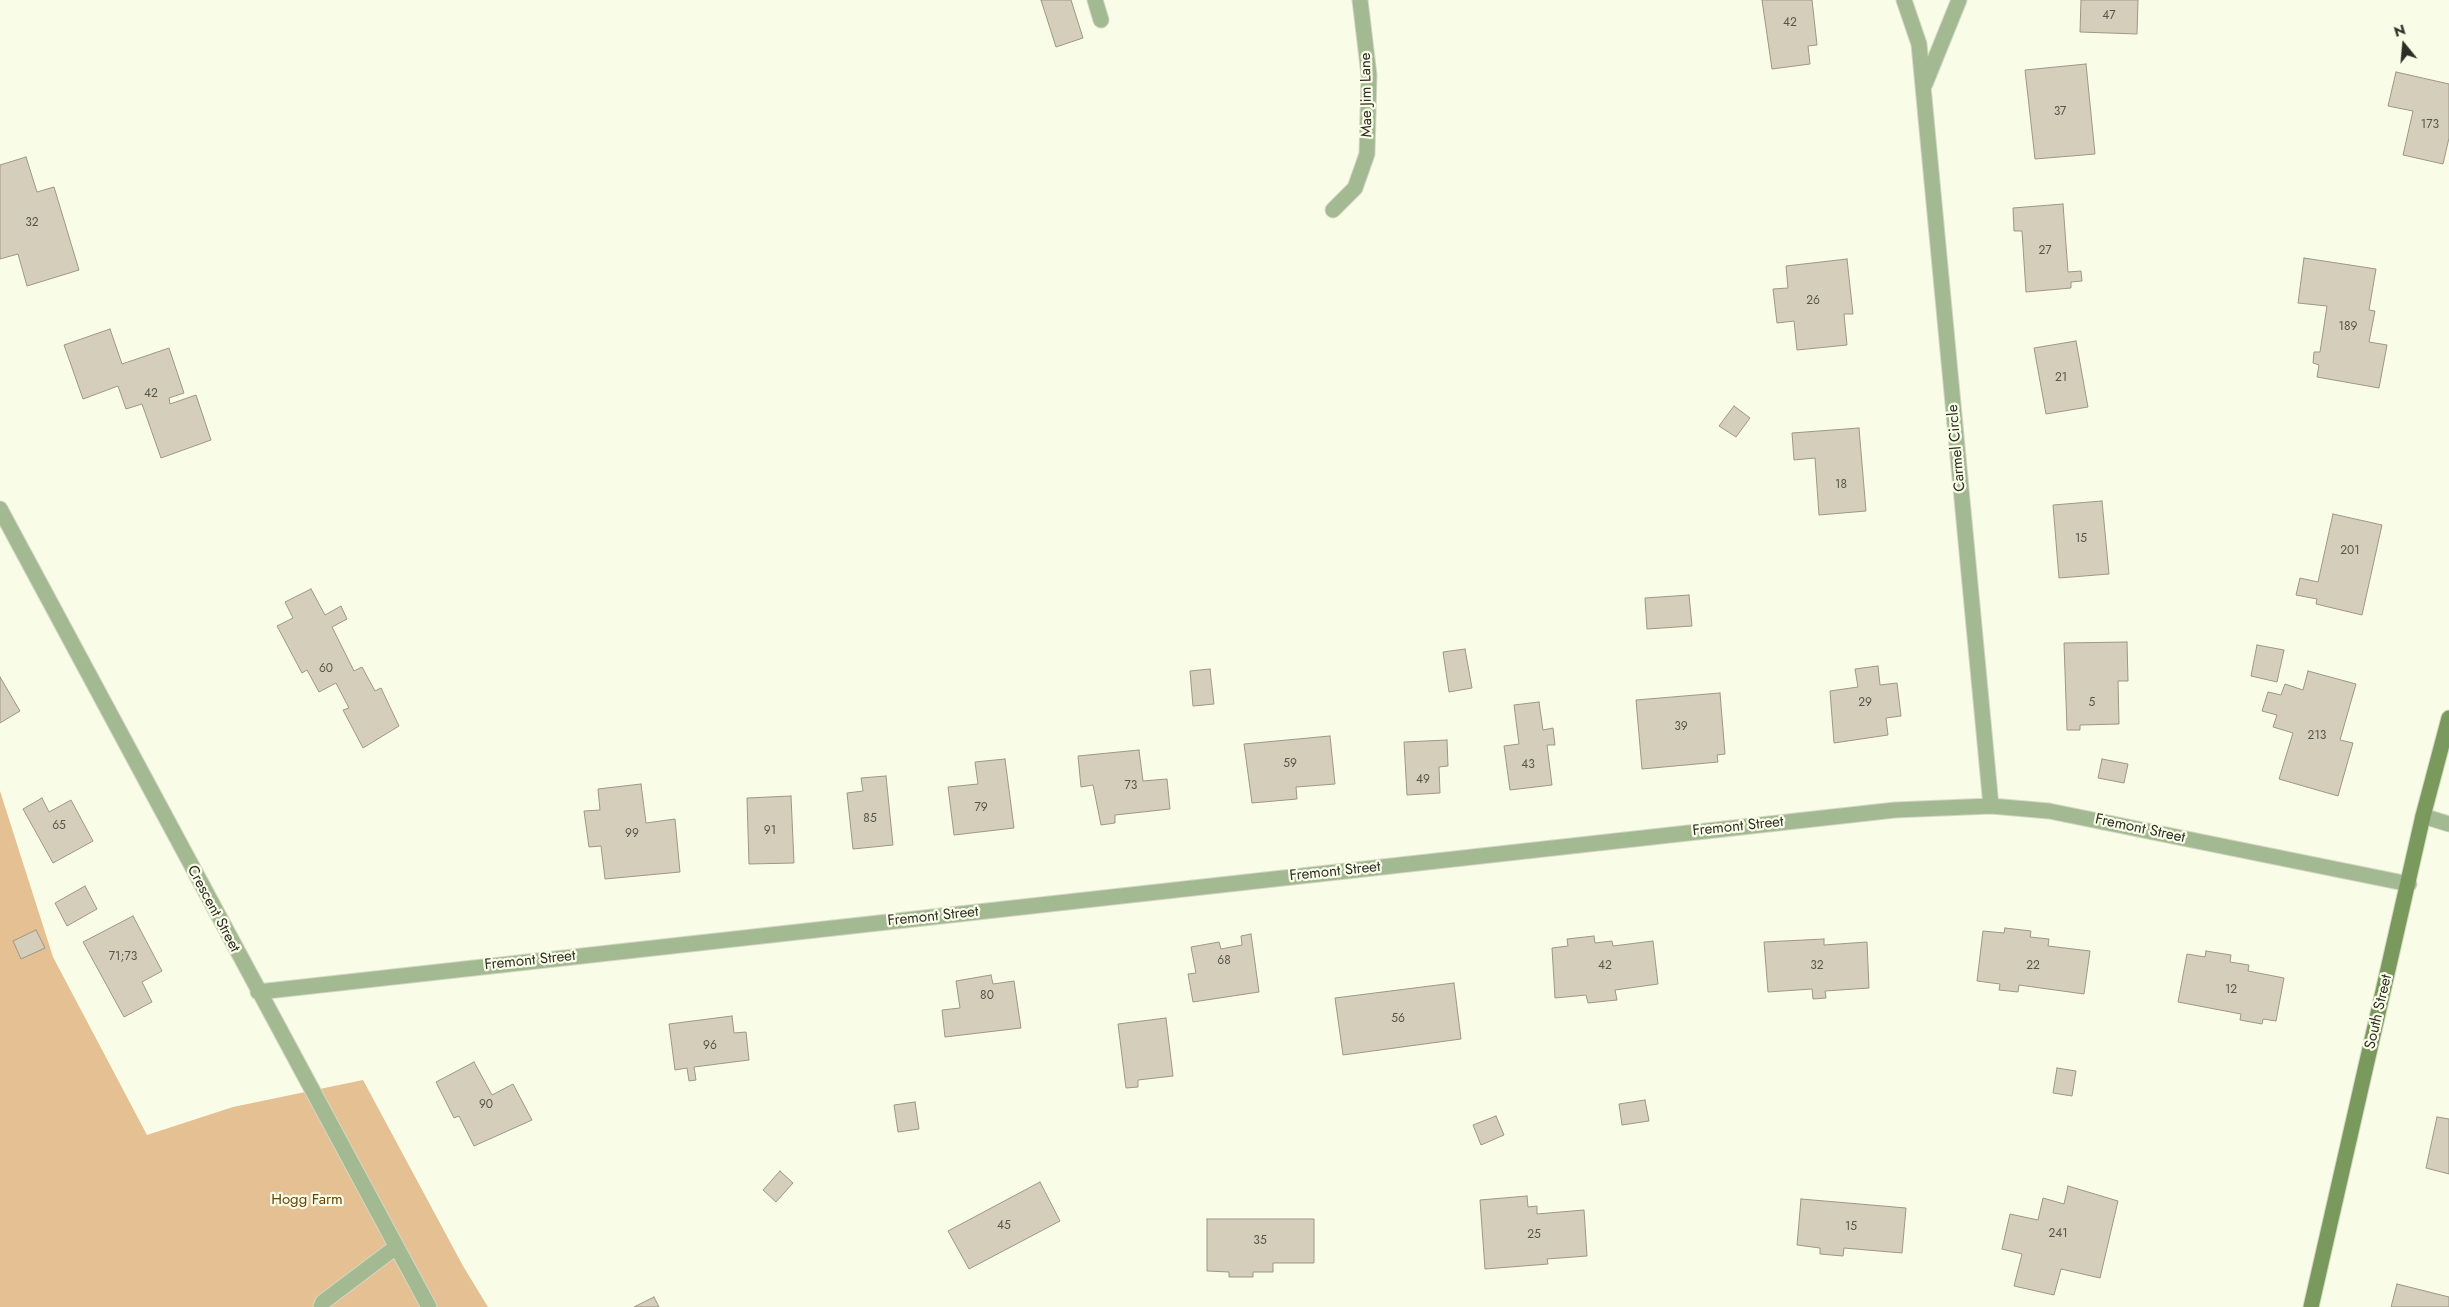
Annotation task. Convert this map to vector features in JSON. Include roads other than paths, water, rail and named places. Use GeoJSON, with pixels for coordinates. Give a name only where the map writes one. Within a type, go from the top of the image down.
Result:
{"type":"FeatureCollection","features":[{"type":"Feature","properties":{"kind":"street"},"geometry":{"type":"LineString","coordinates":[[1095,0],[1101,20]]}},
{"type":"Feature","properties":{"kind":"street","name":"Mae Jim Lane"},"geometry":{"type":"LineString","coordinates":[[1333,210],[1354,188],[1367,154],[1369,75],[1360,0]]}},
{"type":"Feature","properties":{"kind":"street","name":"Carmel Circle"},"geometry":{"type":"LineString","coordinates":[[1904,0],[1919,44],[1991,806]]}},
{"type":"Feature","properties":{"kind":"street","name":"Carmel Circle"},"geometry":{"type":"LineString","coordinates":[[1923,90],[1932,63],[1959,0]]}},
{"type":"Feature","properties":{"kind":"street","name":"Crescent Street"},"geometry":{"type":"LineString","coordinates":[[0,510],[429,1307]]}},
{"type":"Feature","properties":{"kind":"street","name":"South Street"},"geometry":{"type":"LineString","coordinates":[[2312,1307],[2423,816],[2449,718]]}},
{"type":"Feature","properties":{"kind":"street","name":"Fremont Street"},"geometry":{"type":"LineString","coordinates":[[258,992],[1895,810],[1991,806],[2049,810],[2409,884]]}},
{"type":"Feature","properties":{"kind":"street"},"geometry":{"type":"LineString","coordinates":[[2423,816],[2449,824]]}},
{"type":"Feature","properties":{"kind":"street"},"geometry":{"type":"LineString","coordinates":[[321,1307],[323,1302],[396,1246]]}},
{"type":"Feature","properties":{"kind":"park label","name":"Hogg Farm"},"geometry":{"type":"Point","coordinates":[307,1200]}}]}
